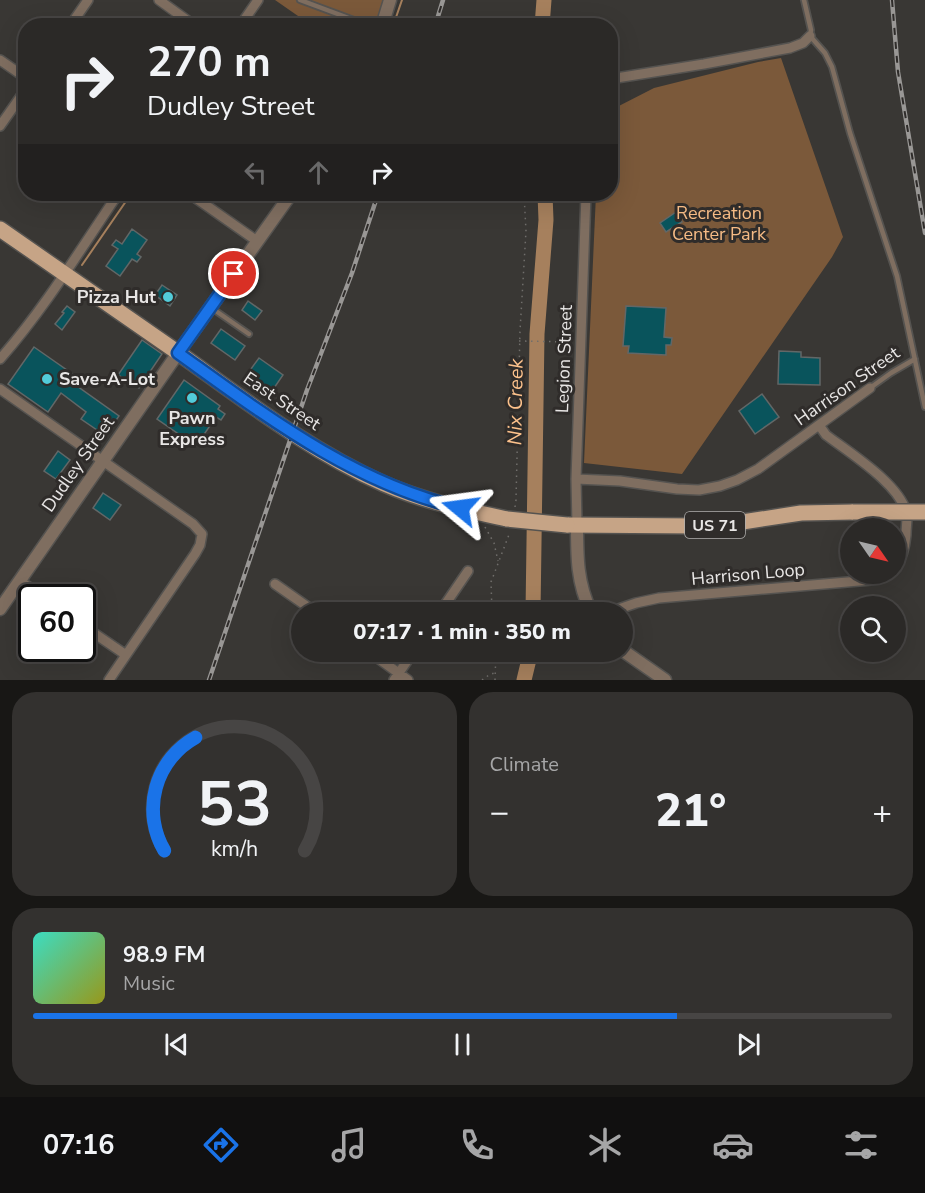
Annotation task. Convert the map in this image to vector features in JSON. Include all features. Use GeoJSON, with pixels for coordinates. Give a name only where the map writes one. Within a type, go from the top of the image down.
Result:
{"type":"FeatureCollection","features":[{"type":"Feature","properties":{"kind":"main road","name":"East Street"},"geometry":{"type":"LineString","coordinates":[[0,229],[296,436],[354,470],[385,484],[447,505],[511,519],[572,525]]}},
{"type":"Feature","properties":{"kind":"main road","name":"US 71"},"geometry":{"type":"LineString","coordinates":[[572,525],[698,525],[735,523],[801,513],[925,512]]}},
{"type":"Feature","properties":{"kind":"street"},"geometry":{"type":"LineString","coordinates":[[76,18],[88,0]]}},
{"type":"Feature","properties":{"kind":"street"},"geometry":{"type":"LineString","coordinates":[[159,0],[184,18]]}},
{"type":"Feature","properties":{"kind":"street"},"geometry":{"type":"LineString","coordinates":[[246,18],[258,0]]}},
{"type":"Feature","properties":{"kind":"street"},"geometry":{"type":"LineString","coordinates":[[384,18],[390,0]]}},
{"type":"Feature","properties":{"kind":"street"},"geometry":{"type":"LineString","coordinates":[[618,78],[790,48],[803,43],[810,36]]}},
{"type":"Feature","properties":{"kind":"street"},"geometry":{"type":"LineString","coordinates":[[0,60],[18,72]]}},
{"type":"Feature","properties":{"kind":"street"},"geometry":{"type":"LineString","coordinates":[[0,126],[18,100]]}},
{"type":"Feature","properties":{"kind":"street"},"geometry":{"type":"LineString","coordinates":[[0,359],[33,320],[113,201]]}},
{"type":"Feature","properties":{"kind":"street"},"geometry":{"type":"LineString","coordinates":[[200,201],[257,241]]}},
{"type":"Feature","properties":{"kind":"street","name":"Dudley Street"},"geometry":{"type":"LineString","coordinates":[[0,609],[286,201]]}},
{"type":"Feature","properties":{"kind":"street","name":"Legion Street"},"geometry":{"type":"LineString","coordinates":[[572,525],[576,479],[586,201]]}},
{"type":"Feature","properties":{"kind":"street","name":"Harrison Street"},"geometry":{"type":"LineString","coordinates":[[576,479],[620,481],[677,489],[699,490],[720,486],[758,469],[870,388]]}},
{"type":"Feature","properties":{"kind":"street"},"geometry":{"type":"LineString","coordinates":[[0,389],[193,524],[202,534],[195,554],[109,680]]}},
{"type":"Feature","properties":{"kind":"street"},"geometry":{"type":"LineString","coordinates":[[819,425],[826,435],[888,483],[900,498],[907,516],[906,545]]}},
{"type":"Feature","properties":{"kind":"street"},"geometry":{"type":"LineString","coordinates":[[572,525],[580,586],[587,602]]}},
{"type":"Feature","properties":{"kind":"street"},"geometry":{"type":"LineString","coordinates":[[447,602],[468,571]]}},
{"type":"Feature","properties":{"kind":"street"},"geometry":{"type":"LineString","coordinates":[[20,581],[24,584]]}},
{"type":"Feature","properties":{"kind":"street","name":"Harrison Loop"},"geometry":{"type":"LineString","coordinates":[[633,604],[659,598],[840,583]]}},
{"type":"Feature","properties":{"kind":"street"},"geometry":{"type":"LineString","coordinates":[[275,584],[301,602]]}},
{"type":"Feature","properties":{"kind":"street"},"geometry":{"type":"LineString","coordinates":[[96,635],[126,655]]}},
{"type":"Feature","properties":{"kind":"street"},"geometry":{"type":"LineString","coordinates":[[633,658],[665,680]]}},
{"type":"Feature","properties":{"kind":"street"},"geometry":{"type":"LineString","coordinates":[[380,662],[396,677],[408,680]]}},
{"type":"Feature","properties":{"kind":"street"},"geometry":{"type":"LineString","coordinates":[[396,677],[406,662]]}},
{"type":"Feature","properties":{"kind":"lane"},"geometry":{"type":"LineString","coordinates":[[300,0],[348,18]]}},
{"type":"Feature","properties":{"kind":"lane","name":"Harrison Street"},"geometry":{"type":"LineString","coordinates":[[804,0],[811,30],[810,36],[825,53],[832,67],[850,133],[897,276],[915,359],[870,388]]}},
{"type":"Feature","properties":{"kind":"lane"},"geometry":{"type":"LineString","coordinates":[[210,307],[249,334]]}},
{"type":"Feature","properties":{"kind":"lane"},"geometry":{"type":"LineString","coordinates":[[915,359],[925,407]]}},
{"type":"Feature","properties":{"kind":"path"},"geometry":{"type":"LineString","coordinates":[[491,602],[490,587],[509,538],[516,500],[519,340],[526,231],[524,201]]}},
{"type":"Feature","properties":{"kind":"path"},"geometry":{"type":"LineString","coordinates":[[519,340],[567,341]]}},
{"type":"Feature","properties":{"kind":"path"},"geometry":{"type":"LineString","coordinates":[[483,525],[494,543],[498,562]]}},
{"type":"Feature","properties":{"kind":"path"},"geometry":{"type":"LineString","coordinates":[[495,680],[496,662]]}},
{"type":"Feature","properties":{"kind":"path"},"geometry":{"type":"LineString","coordinates":[[483,680],[495,673]]}},
{"type":"Feature","properties":{"kind":"green space"},"geometry":{"type":"Polygon","coordinates":[[[275,0],[386,0],[380,18],[301,18],[275,0]]]}},
{"type":"Feature","properties":{"kind":"green space","name":"Recreation Center Park"},"geometry":{"type":"Polygon","coordinates":[[[781,58],[843,237],[832,257],[682,474],[584,463],[596,201],[618,201],[618,106],[654,88],[781,58]]]}},
{"type":"Feature","properties":{"kind":"building"},"geometry":{"type":"Polygon","coordinates":[[[676,212],[682,222],[666,232],[660,223],[676,212]]]}},
{"type":"Feature","properties":{"kind":"building"},"geometry":{"type":"Polygon","coordinates":[[[132,229],[147,240],[137,254],[141,257],[137,262],[132,259],[120,276],[106,266],[118,249],[112,245],[116,240],[122,244],[132,229]]]}},
{"type":"Feature","properties":{"kind":"building"},"geometry":{"type":"Polygon","coordinates":[[[162,285],[177,295],[170,306],[155,295],[162,285]]]}},
{"type":"Feature","properties":{"kind":"building"},"geometry":{"type":"Polygon","coordinates":[[[248,301],[262,311],[255,320],[242,310],[248,301]]]}},
{"type":"Feature","properties":{"kind":"building"},"geometry":{"type":"Polygon","coordinates":[[[67,306],[75,312],[62,330],[55,324],[67,306]]]}},
{"type":"Feature","properties":{"kind":"building"},"geometry":{"type":"Polygon","coordinates":[[[626,306],[666,308],[664,337],[672,338],[671,345],[666,345],[666,355],[628,353],[629,346],[623,346],[626,306]]]}},
{"type":"Feature","properties":{"kind":"building"},"geometry":{"type":"Polygon","coordinates":[[[221,329],[245,346],[235,360],[211,343],[221,329]]]}},
{"type":"Feature","properties":{"kind":"building"},"geometry":{"type":"Polygon","coordinates":[[[142,340],[162,354],[139,388],[118,375],[142,340]]]}},
{"type":"Feature","properties":{"kind":"building"},"geometry":{"type":"Polygon","coordinates":[[[34,347],[74,375],[70,381],[119,416],[110,429],[105,425],[100,432],[81,419],[86,412],[61,393],[48,412],[8,384],[34,347]]]}},
{"type":"Feature","properties":{"kind":"building"},"geometry":{"type":"Polygon","coordinates":[[[779,351],[801,352],[801,357],[820,358],[820,385],[778,384],[779,351]]]}},
{"type":"Feature","properties":{"kind":"building"},"geometry":{"type":"Polygon","coordinates":[[[259,358],[283,375],[272,391],[248,373],[259,358]]]}},
{"type":"Feature","properties":{"kind":"building"},"geometry":{"type":"Polygon","coordinates":[[[184,380],[220,406],[218,409],[225,414],[221,420],[216,417],[196,446],[157,419],[184,380]]]}},
{"type":"Feature","properties":{"kind":"building"},"geometry":{"type":"Polygon","coordinates":[[[762,394],[779,417],[755,434],[739,411],[762,394]]]}},
{"type":"Feature","properties":{"kind":"building"},"geometry":{"type":"Polygon","coordinates":[[[58,451],[70,460],[56,479],[44,471],[58,451]]]}},
{"type":"Feature","properties":{"kind":"building"},"geometry":{"type":"Polygon","coordinates":[[[103,493],[121,505],[110,520],[93,508],[103,493]]]}},
{"type":"Feature","properties":{"kind":"waterway"},"geometry":{"type":"LineString","coordinates":[[396,18],[402,0]]}},
{"type":"Feature","properties":{"kind":"waterway","name":"Nix Creek"},"geometry":{"type":"LineString","coordinates":[[543,18],[544,0]]}},
{"type":"Feature","properties":{"kind":"waterway"},"geometry":{"type":"LineString","coordinates":[[82,265],[126,201]]}},
{"type":"Feature","properties":{"kind":"waterway","name":"Nix Creek"},"geometry":{"type":"LineString","coordinates":[[533,602],[537,334],[546,220],[545,201]]}},
{"type":"Feature","properties":{"kind":"waterway","name":"Nix Creek"},"geometry":{"type":"LineString","coordinates":[[524,680],[528,662]]}},
{"type":"Feature","properties":{"kind":"waterway","name":"Nix Creek"},"geometry":{"type":"LineString","coordinates":[[519,680],[525,676]]}},
{"type":"Feature","properties":{"kind":"railway"},"geometry":{"type":"LineString","coordinates":[[437,18],[443,0]]}},
{"type":"Feature","properties":{"kind":"railway"},"geometry":{"type":"LineString","coordinates":[[892,0],[898,72],[925,233]]}},
{"type":"Feature","properties":{"kind":"railway"},"geometry":{"type":"LineString","coordinates":[[209,680],[307,390],[352,273],[376,201]]}},
{"type":"Feature","properties":{"kind":"place","name":"Pizza Hut"},"geometry":{"type":"Point","coordinates":[168,297]}},
{"type":"Feature","properties":{"kind":"place","name":"Save-A-Lot"},"geometry":{"type":"Point","coordinates":[47,379]}},
{"type":"Feature","properties":{"kind":"place","name":"Pawn Express"},"geometry":{"type":"Point","coordinates":[192,398]}},
{"type":"Feature","properties":{"kind":"route"},"geometry":{"type":"LineString","coordinates":[[234,274],[178,353],[296,436],[354,470],[411,494],[460,508]]}}]}
